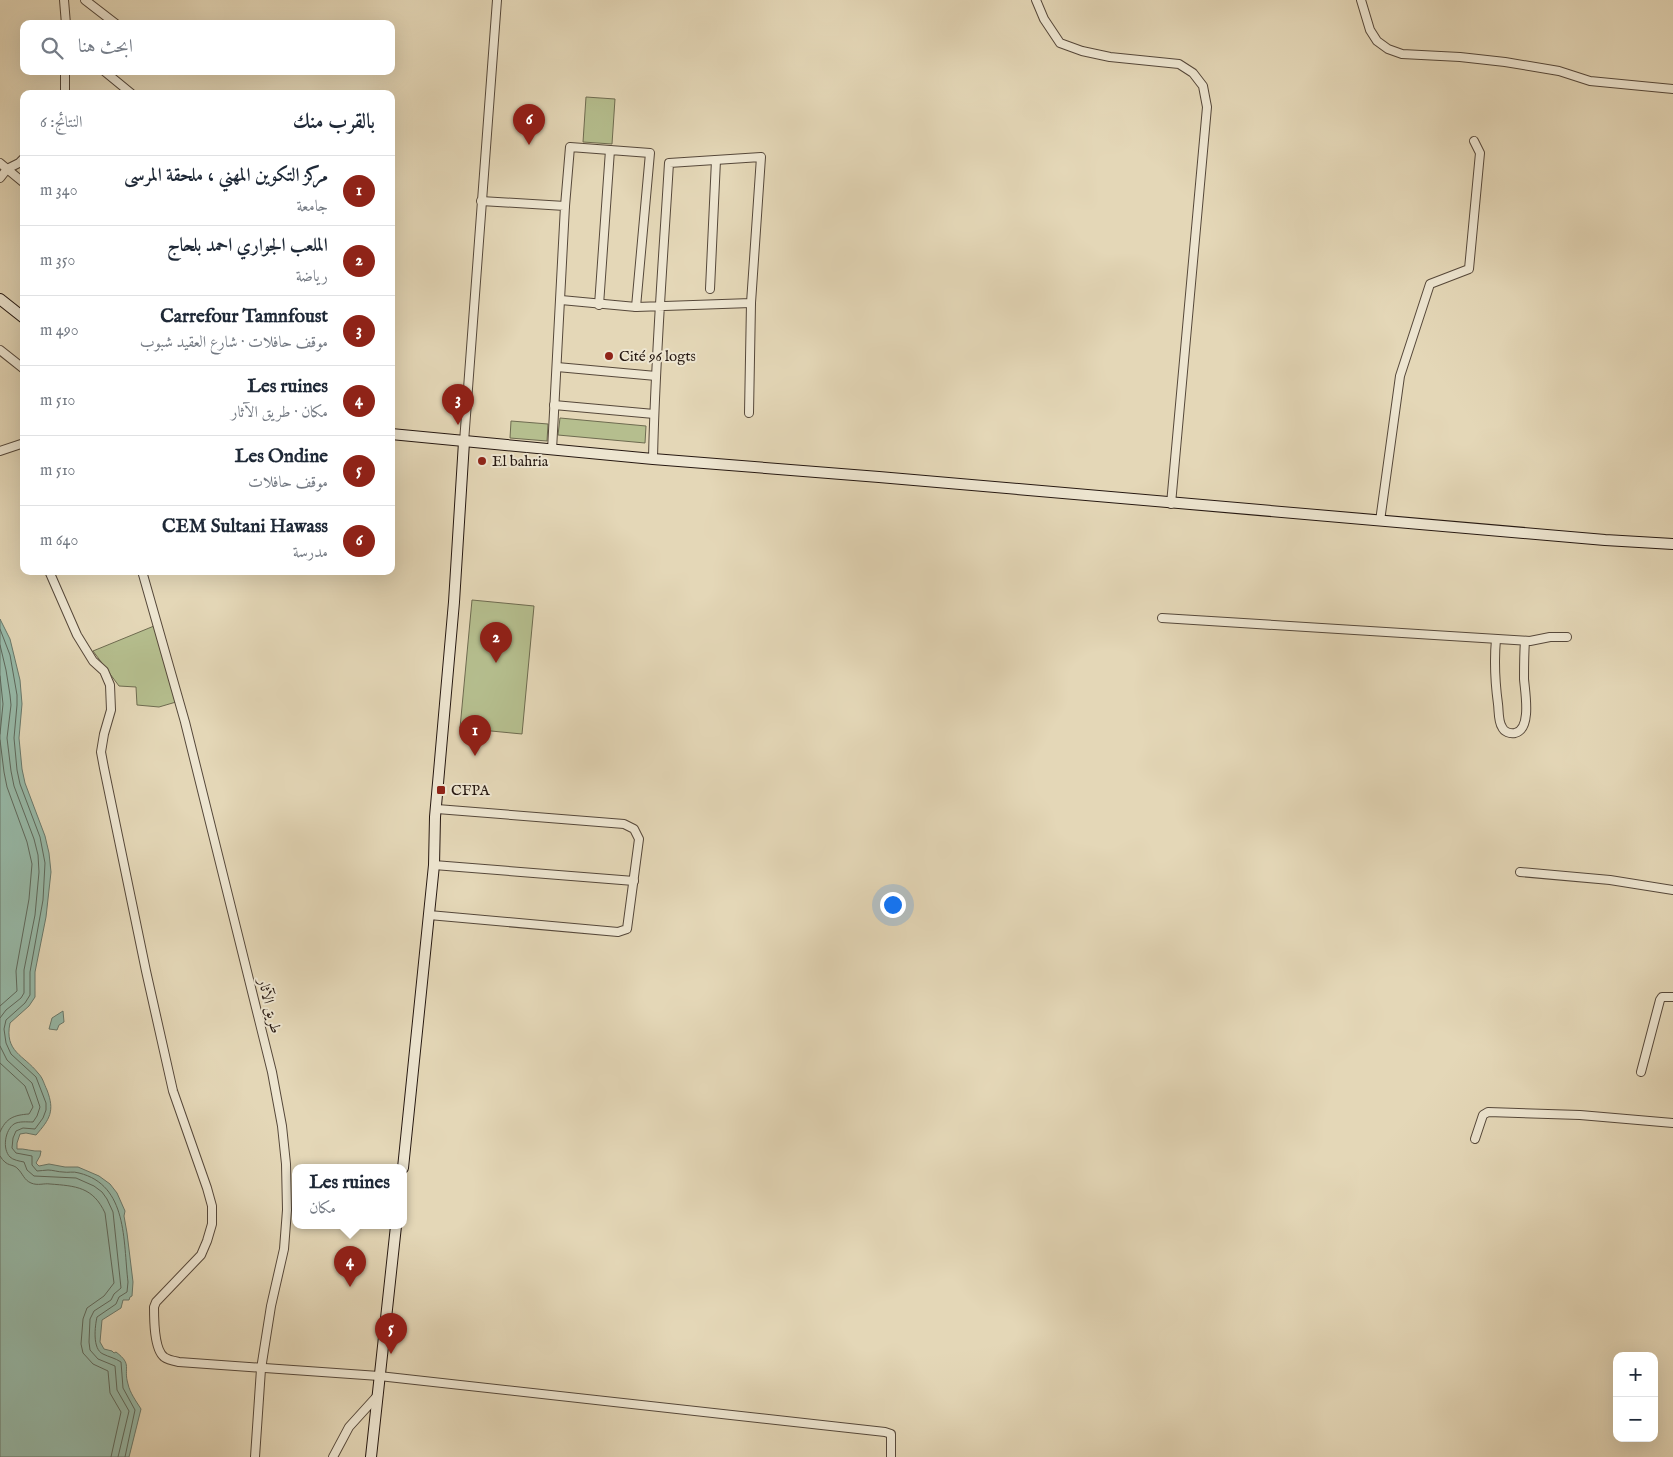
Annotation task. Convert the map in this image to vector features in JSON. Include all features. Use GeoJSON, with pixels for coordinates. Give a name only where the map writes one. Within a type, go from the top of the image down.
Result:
{"type":"FeatureCollection","features":[{"type":"Feature","properties":{"kind":"main road"},"geometry":{"type":"LineString","coordinates":[[0,300],[20,315]]}},
{"type":"Feature","properties":{"kind":"main road"},"geometry":{"type":"LineString","coordinates":[[395,434],[1171,504],[1673,544]]}},
{"type":"Feature","properties":{"kind":"main road"},"geometry":{"type":"LineString","coordinates":[[403,1164],[434,865],[436,809],[454,602],[464,442]]}},
{"type":"Feature","properties":{"kind":"main road"},"geometry":{"type":"LineString","coordinates":[[371,1457],[396,1229]]}},
{"type":"Feature","properties":{"kind":"street"},"geometry":{"type":"LineString","coordinates":[[64,0],[66,20]]}},
{"type":"Feature","properties":{"kind":"street"},"geometry":{"type":"LineString","coordinates":[[85,0],[111,20]]}},
{"type":"Feature","properties":{"kind":"street"},"geometry":{"type":"LineString","coordinates":[[464,442],[497,0]]}},
{"type":"Feature","properties":{"kind":"street"},"geometry":{"type":"LineString","coordinates":[[1036,0],[1044,19],[1060,43],[1082,51],[1110,56],[1179,64],[1193,73],[1203,86],[1207,107],[1171,504]]}},
{"type":"Feature","properties":{"kind":"street"},"geometry":{"type":"LineString","coordinates":[[1362,0],[1370,30],[1377,41],[1388,49],[1402,54],[1460,57],[1505,62],[1559,71],[1590,81],[1673,89]]}},
{"type":"Feature","properties":{"kind":"street"},"geometry":{"type":"LineString","coordinates":[[64,90],[65,75]]}},
{"type":"Feature","properties":{"kind":"street"},"geometry":{"type":"LineString","coordinates":[[109,75],[127,90]]}},
{"type":"Feature","properties":{"kind":"street"},"geometry":{"type":"LineString","coordinates":[[1380,521],[1400,376],[1430,284],[1469,269],[1480,153],[1474,141]]}},
{"type":"Feature","properties":{"kind":"street"},"geometry":{"type":"LineString","coordinates":[[552,450],[570,147],[650,153],[636,307]]}},
{"type":"Feature","properties":{"kind":"street"},"geometry":{"type":"LineString","coordinates":[[599,304],[610,150]]}},
{"type":"Feature","properties":{"kind":"street"},"geometry":{"type":"LineString","coordinates":[[653,459],[669,163],[761,157],[751,303],[748,413]]}},
{"type":"Feature","properties":{"kind":"street"},"geometry":{"type":"LineString","coordinates":[[710,289],[716,160]]}},
{"type":"Feature","properties":{"kind":"street"},"geometry":{"type":"LineString","coordinates":[[0,178],[7,169],[20,162]]}},
{"type":"Feature","properties":{"kind":"street"},"geometry":{"type":"LineString","coordinates":[[0,163],[20,180]]}},
{"type":"Feature","properties":{"kind":"street"},"geometry":{"type":"LineString","coordinates":[[481,201],[565,206]]}},
{"type":"Feature","properties":{"kind":"street"},"geometry":{"type":"LineString","coordinates":[[560,300],[636,307],[751,303]]}},
{"type":"Feature","properties":{"kind":"street"},"geometry":{"type":"LineString","coordinates":[[0,350],[20,367]]}},
{"type":"Feature","properties":{"kind":"street"},"geometry":{"type":"LineString","coordinates":[[556,367],[656,376]]}},
{"type":"Feature","properties":{"kind":"street"},"geometry":{"type":"LineString","coordinates":[[554,405],[654,414]]}},
{"type":"Feature","properties":{"kind":"street"},"geometry":{"type":"LineString","coordinates":[[0,451],[20,444]]}},
{"type":"Feature","properties":{"kind":"street"},"geometry":{"type":"LineString","coordinates":[[51,575],[77,635],[93,661],[104,671],[110,685],[111,710],[101,752],[104,768],[173,1091],[212,1206],[212,1224],[201,1255],[154,1306],[156,1342],[159,1351],[164,1357],[179,1362],[379,1376],[885,1432],[891,1434],[891,1457]]}},
{"type":"Feature","properties":{"kind":"street","name":"طريق الآثار"},"geometry":{"type":"LineString","coordinates":[[143,575],[188,732],[272,1072],[282,1126],[286,1164],[287,1210],[284,1250],[270,1306],[261,1369],[254,1457]]}},
{"type":"Feature","properties":{"kind":"street"},"geometry":{"type":"LineString","coordinates":[[1162,618],[1525,641],[1550,637],[1567,638]]}},
{"type":"Feature","properties":{"kind":"street"},"geometry":{"type":"LineString","coordinates":[[1496,639],[1494,663],[1499,716],[1502,727],[1508,733],[1517,733],[1525,718],[1527,698],[1524,681],[1525,641]]}},
{"type":"Feature","properties":{"kind":"street"},"geometry":{"type":"LineString","coordinates":[[429,915],[618,932],[627,929],[639,839],[634,829],[624,824],[436,809]]}},
{"type":"Feature","properties":{"kind":"street"},"geometry":{"type":"LineString","coordinates":[[434,865],[634,881]]}},
{"type":"Feature","properties":{"kind":"street"},"geometry":{"type":"LineString","coordinates":[[1520,872],[1610,880],[1673,890]]}},
{"type":"Feature","properties":{"kind":"street"},"geometry":{"type":"LineString","coordinates":[[1641,1072],[1660,1000],[1662,997],[1673,997]]}},
{"type":"Feature","properties":{"kind":"street"},"geometry":{"type":"LineString","coordinates":[[1475,1139],[1483,1115],[1488,1112],[1580,1115],[1673,1123]]}},
{"type":"Feature","properties":{"kind":"street"},"geometry":{"type":"LineString","coordinates":[[333,1457],[349,1427],[378,1395]]}},
{"type":"Feature","properties":{"kind":"shaded area"},"geometry":{"type":"Polygon","coordinates":[[[586,97],[615,99],[612,144],[583,142],[586,97]]]}},
{"type":"Feature","properties":{"kind":"shaded area"},"geometry":{"type":"Polygon","coordinates":[[[560,418],[646,426],[645,443],[558,435],[560,418]]]}},
{"type":"Feature","properties":{"kind":"shaded area"},"geometry":{"type":"Polygon","coordinates":[[[511,421],[548,424],[547,441],[510,438],[511,421]]]}},
{"type":"Feature","properties":{"kind":"shaded area"},"geometry":{"type":"Polygon","coordinates":[[[472,600],[534,606],[522,734],[460,728],[472,600]]]}},
{"type":"Feature","properties":{"kind":"shaded area"},"geometry":{"type":"Polygon","coordinates":[[[154,626],[176,702],[159,707],[137,705],[136,687],[119,686],[93,651],[154,626]]]}},
{"type":"Feature","properties":{"kind":"water"},"geometry":{"type":"Polygon","coordinates":[[[0,619],[10,639],[20,680],[22,704],[19,738],[22,769],[25,783],[45,836],[51,872],[46,917],[35,972],[35,997],[29,1006],[10,1023],[9,1033],[10,1041],[16,1052],[40,1075],[47,1090],[51,1109],[48,1119],[36,1135],[20,1134],[17,1149],[41,1151],[36,1163],[39,1166],[49,1164],[78,1167],[99,1176],[110,1184],[117,1193],[125,1211],[124,1216],[133,1282],[132,1296],[129,1300],[123,1300],[121,1308],[102,1320],[100,1342],[104,1349],[116,1352],[126,1363],[129,1387],[141,1409],[129,1457],[0,1457],[0,619]]]}},
{"type":"Feature","properties":{"kind":"water"},"geometry":{"type":"Polygon","coordinates":[[[63,1011],[64,1022],[59,1025],[57,1030],[49,1029],[52,1018],[63,1011]]]}},
{"type":"Feature","properties":{"kind":"place","name":"CEM Sultani Hawass"},"geometry":{"type":"Point","coordinates":[529,145]}},
{"type":"Feature","properties":{"kind":"place","name":"Cité 96 logts"},"geometry":{"type":"Point","coordinates":[609,356]}},
{"type":"Feature","properties":{"kind":"place","name":"Carrefour Tamnfoust"},"geometry":{"type":"Point","coordinates":[458,425]}},
{"type":"Feature","properties":{"kind":"place","name":"El bahria"},"geometry":{"type":"Point","coordinates":[482,461]}},
{"type":"Feature","properties":{"kind":"place","name":"الملعب الجواري احمد بلحاج"},"geometry":{"type":"Point","coordinates":[496,663]}},
{"type":"Feature","properties":{"kind":"place","name":"مركز التكوين المهني ، ملحقة المرسى"},"geometry":{"type":"Point","coordinates":[475,756]}},
{"type":"Feature","properties":{"kind":"place","name":"CFPA"},"geometry":{"type":"Point","coordinates":[441,790]}},
{"type":"Feature","properties":{"kind":"place","name":"Les ruines"},"geometry":{"type":"Point","coordinates":[350,1287]}},
{"type":"Feature","properties":{"kind":"place","name":"Les Ondine"},"geometry":{"type":"Point","coordinates":[391,1354]}}]}
